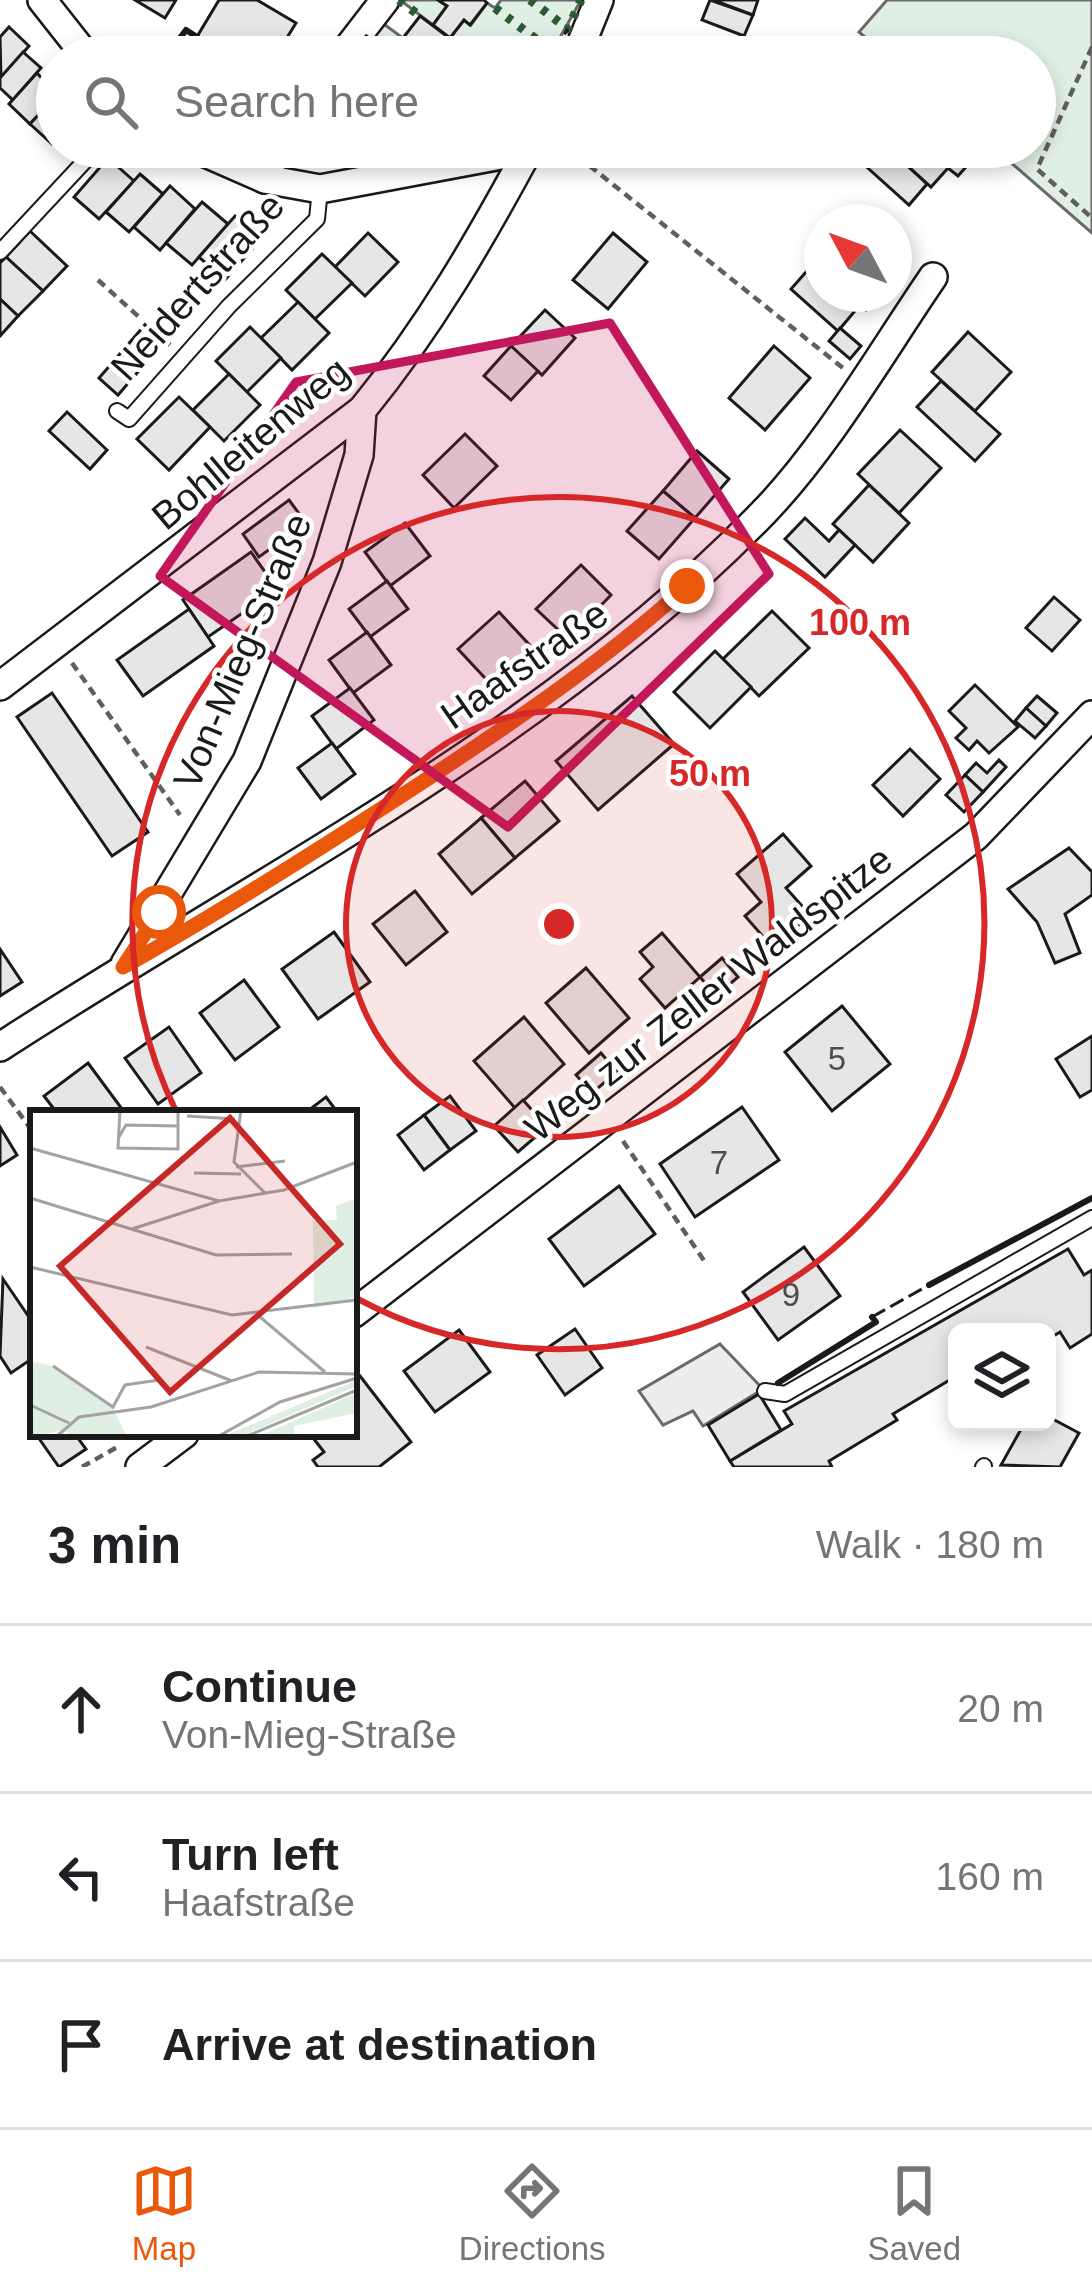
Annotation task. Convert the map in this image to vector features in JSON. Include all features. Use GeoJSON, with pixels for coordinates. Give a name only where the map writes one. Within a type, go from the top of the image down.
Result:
{"type":"FeatureCollection","features":[{"type":"Feature","properties":{"kind":"street"},"geometry":{"type":"LineString","coordinates":[[42,0],[70,36]]}},
{"type":"Feature","properties":{"kind":"street"},"geometry":{"type":"LineString","coordinates":[[357,36],[385,0]]}},
{"type":"Feature","properties":{"kind":"street"},"geometry":{"type":"LineString","coordinates":[[584,36],[599,0]]}},
{"type":"Feature","properties":{"kind":"street","name":"Neidertstraße"},"geometry":{"type":"LineString","coordinates":[[240,168],[265,179],[320,189],[430,168]]}},
{"type":"Feature","properties":{"kind":"street"},"geometry":{"type":"LineString","coordinates":[[265,179],[269,168]]}},
{"type":"Feature","properties":{"kind":"street","name":"Bohlleitenweg"},"geometry":{"type":"LineString","coordinates":[[0,686],[362,410],[410,352],[463,270],[519,168]]}},
{"type":"Feature","properties":{"kind":"street","name":"Haafstraße"},"geometry":{"type":"LineString","coordinates":[[123,967],[266,887],[613,654],[767,509],[933,278]]}},
{"type":"Feature","properties":{"kind":"street","name":"Von-Mieg-Straße"},"geometry":{"type":"LineString","coordinates":[[0,1047],[123,967],[247,761],[327,562],[358,455],[362,410]]}},
{"type":"Feature","properties":{"kind":"street","name":"Weg zur Zeller Waldspitze"},"geometry":{"type":"LineString","coordinates":[[357,1311],[976,836],[1092,715]]}},
{"type":"Feature","properties":{"kind":"street"},"geometry":{"type":"LineString","coordinates":[[140,1467],[180,1437]]}},
{"type":"Feature","properties":{"kind":"lane"},"geometry":{"type":"LineString","coordinates":[[0,252],[78,168]]}},
{"type":"Feature","properties":{"kind":"lane","name":"Neidertstraße"},"geometry":{"type":"LineString","coordinates":[[117,411],[129,419],[317,219],[320,189]]}},
{"type":"Feature","properties":{"kind":"lane"},"geometry":{"type":"LineString","coordinates":[[766,1391],[785,1394],[1092,1218]]}},
{"type":"Feature","properties":{"kind":"path"},"geometry":{"type":"LineString","coordinates":[[1056,126],[1092,47]]}},
{"type":"Feature","properties":{"kind":"path"},"geometry":{"type":"LineString","coordinates":[[592,168],[824,352]]}},
{"type":"Feature","properties":{"kind":"path"},"geometry":{"type":"LineString","coordinates":[[1037,168],[1092,218]]}},
{"type":"Feature","properties":{"kind":"path"},"geometry":{"type":"LineString","coordinates":[[98,280],[184,357]]}},
{"type":"Feature","properties":{"kind":"path"},"geometry":{"type":"LineString","coordinates":[[58,643],[173,805]]}},
{"type":"Feature","properties":{"kind":"path"},"geometry":{"type":"LineString","coordinates":[[0,1088],[30,1128]]}},
{"type":"Feature","properties":{"kind":"path"},"geometry":{"type":"LineString","coordinates":[[623,1142],[707,1265]]}},
{"type":"Feature","properties":{"kind":"path"},"geometry":{"type":"LineString","coordinates":[[82,1467],[121,1445]]}},
{"type":"Feature","properties":{"kind":"highlighted area"},"geometry":{"type":"Polygon","coordinates":[[[610,323],[769,574],[508,827],[160,576],[296,382],[610,323]]]}},
{"type":"Feature","properties":{"kind":"green space"},"geometry":{"type":"Polygon","coordinates":[[[400,0],[438,0],[447,6],[433,25],[400,0]]]}},
{"type":"Feature","properties":{"kind":"green space"},"geometry":{"type":"Polygon","coordinates":[[[501,0],[581,0],[561,36],[452,36],[464,20],[471,25],[487,3],[495,8],[501,0]]]}},
{"type":"Feature","properties":{"kind":"green space"},"geometry":{"type":"Polygon","coordinates":[[[887,0],[1092,0],[1092,233],[1017,168],[1056,168],[1056,36],[864,36],[859,32],[887,0]]]}},
{"type":"Feature","properties":{"kind":"green space"},"geometry":{"type":"Polygon","coordinates":[[[377,19],[400,36],[366,36],[377,19]]]}},
{"type":"Feature","properties":{"kind":"shaded area"},"geometry":{"type":"Polygon","coordinates":[[[720,1344],[763,1389],[703,1426],[693,1411],[663,1425],[639,1391],[720,1344]]]}},
{"type":"Feature","properties":{"kind":"building"},"geometry":{"type":"Polygon","coordinates":[[[135,0],[176,0],[165,18],[135,0]]]}},
{"type":"Feature","properties":{"kind":"building"},"geometry":{"type":"Polygon","coordinates":[[[219,0],[257,0],[296,23],[288,36],[197,36],[219,0]]]}},
{"type":"Feature","properties":{"kind":"building"},"geometry":{"type":"Polygon","coordinates":[[[438,0],[487,3],[470,25],[464,20],[452,36],[433,25],[447,6],[438,0]]]}},
{"type":"Feature","properties":{"kind":"building"},"geometry":{"type":"Polygon","coordinates":[[[710,0],[753,15],[744,36],[702,20],[710,0]]]}},
{"type":"Feature","properties":{"kind":"building"},"geometry":{"type":"Polygon","coordinates":[[[713,0],[758,0],[753,15],[713,0]]]}},
{"type":"Feature","properties":{"kind":"building"},"geometry":{"type":"Polygon","coordinates":[[[420,16],[447,36],[405,36],[420,16]]]}},
{"type":"Feature","properties":{"kind":"building"},"geometry":{"type":"Polygon","coordinates":[[[9,27],[29,46],[1,78],[0,37],[9,27]]]}},
{"type":"Feature","properties":{"kind":"building"},"geometry":{"type":"Polygon","coordinates":[[[23,52],[36,64],[36,74],[13,100],[0,88],[0,78],[23,52]]]}},
{"type":"Feature","properties":{"kind":"building"},"geometry":{"type":"Polygon","coordinates":[[[36,74],[36,118],[30,124],[9,104],[36,74]]]}},
{"type":"Feature","properties":{"kind":"building"},"geometry":{"type":"Polygon","coordinates":[[[99,168],[119,168],[134,181],[99,219],[74,197],[99,168]]]}},
{"type":"Feature","properties":{"kind":"building"},"geometry":{"type":"Polygon","coordinates":[[[868,168],[910,168],[927,184],[908,204],[868,168]]]}},
{"type":"Feature","properties":{"kind":"building"},"geometry":{"type":"Polygon","coordinates":[[[910,168],[948,168],[931,187],[910,168]]]}},
{"type":"Feature","properties":{"kind":"building"},"geometry":{"type":"Polygon","coordinates":[[[140,174],[163,194],[129,232],[106,212],[140,174]]]}},
{"type":"Feature","properties":{"kind":"building"},"geometry":{"type":"Polygon","coordinates":[[[170,186],[195,209],[160,250],[134,227],[170,186]]]}},
{"type":"Feature","properties":{"kind":"building"},"geometry":{"type":"Polygon","coordinates":[[[202,202],[228,224],[192,265],[166,243],[202,202]]]}},
{"type":"Feature","properties":{"kind":"building"},"geometry":{"type":"Polygon","coordinates":[[[235,216],[261,239],[225,280],[199,257],[235,216]]]}},
{"type":"Feature","properties":{"kind":"building"},"geometry":{"type":"Polygon","coordinates":[[[30,231],[67,266],[43,291],[6,257],[30,231]]]}},
{"type":"Feature","properties":{"kind":"building"},"geometry":{"type":"Polygon","coordinates":[[[368,233],[398,262],[365,296],[335,267],[368,233]]]}},
{"type":"Feature","properties":{"kind":"building"},"geometry":{"type":"Polygon","coordinates":[[[613,233],[647,262],[608,309],[573,280],[613,233]]]}},
{"type":"Feature","properties":{"kind":"building"},"geometry":{"type":"Polygon","coordinates":[[[322,254],[352,283],[315,319],[286,290],[322,254]]]}},
{"type":"Feature","properties":{"kind":"building"},"geometry":{"type":"Polygon","coordinates":[[[6,257],[43,291],[18,316],[0,299],[0,263],[6,257]]]}},
{"type":"Feature","properties":{"kind":"building"},"geometry":{"type":"Polygon","coordinates":[[[804,274],[804,301],[791,289],[804,274]]]}},
{"type":"Feature","properties":{"kind":"building"},"geometry":{"type":"Polygon","coordinates":[[[0,299],[18,316],[0,336],[0,299]]]}},
{"type":"Feature","properties":{"kind":"building"},"geometry":{"type":"Polygon","coordinates":[[[298,302],[329,333],[292,370],[261,338],[298,302]]]}},
{"type":"Feature","properties":{"kind":"building"},"geometry":{"type":"Polygon","coordinates":[[[545,310],[575,338],[542,375],[511,346],[545,310]]]}},
{"type":"Feature","properties":{"kind":"building"},"geometry":{"type":"Polygon","coordinates":[[[817,312],[854,312],[838,331],[817,312]]]}},
{"type":"Feature","properties":{"kind":"building"},"geometry":{"type":"Polygon","coordinates":[[[144,326],[163,343],[118,395],[99,378],[144,326]]]}},
{"type":"Feature","properties":{"kind":"building"},"geometry":{"type":"Polygon","coordinates":[[[250,327],[281,358],[247,392],[216,361],[250,327]]]}},
{"type":"Feature","properties":{"kind":"building"},"geometry":{"type":"Polygon","coordinates":[[[840,328],[861,346],[850,359],[829,341],[840,328]]]}},
{"type":"Feature","properties":{"kind":"building"},"geometry":{"type":"Polygon","coordinates":[[[968,332],[1011,372],[975,411],[932,372],[968,332]]]}},
{"type":"Feature","properties":{"kind":"building"},"geometry":{"type":"Polygon","coordinates":[[[511,346],[538,371],[511,400],[484,376],[511,346]]]}},
{"type":"Feature","properties":{"kind":"building"},"geometry":{"type":"Polygon","coordinates":[[[774,346],[810,378],[765,430],[729,398],[774,346]]]}},
{"type":"Feature","properties":{"kind":"building"},"geometry":{"type":"Polygon","coordinates":[[[229,374],[260,405],[224,441],[193,410],[229,374]]]}},
{"type":"Feature","properties":{"kind":"building"},"geometry":{"type":"Polygon","coordinates":[[[941,381],[1000,434],[975,461],[917,407],[941,381]]]}},
{"type":"Feature","properties":{"kind":"building"},"geometry":{"type":"Polygon","coordinates":[[[179,397],[210,427],[169,470],[137,439],[179,397]]]}},
{"type":"Feature","properties":{"kind":"building"},"geometry":{"type":"Polygon","coordinates":[[[67,412],[107,450],[90,469],[49,431],[67,412]]]}},
{"type":"Feature","properties":{"kind":"building"},"geometry":{"type":"Polygon","coordinates":[[[900,430],[941,468],[899,513],[858,474],[900,430]]]}},
{"type":"Feature","properties":{"kind":"building"},"geometry":{"type":"Polygon","coordinates":[[[465,434],[497,466],[454,508],[423,475],[465,434]]]}},
{"type":"Feature","properties":{"kind":"building"},"geometry":{"type":"Polygon","coordinates":[[[697,451],[729,479],[695,518],[663,491],[697,451]]]}},
{"type":"Feature","properties":{"kind":"building"},"geometry":{"type":"Polygon","coordinates":[[[869,485],[909,523],[873,562],[833,524],[869,485]]]}},
{"type":"Feature","properties":{"kind":"building"},"geometry":{"type":"Polygon","coordinates":[[[663,491],[695,518],[659,559],[627,531],[663,491]]]}},
{"type":"Feature","properties":{"kind":"building"},"geometry":{"type":"Polygon","coordinates":[[[289,500],[306,523],[259,557],[243,534],[289,500]]]}},
{"type":"Feature","properties":{"kind":"building"},"geometry":{"type":"Polygon","coordinates":[[[805,518],[829,541],[839,530],[855,545],[825,577],[785,539],[805,518]]]}},
{"type":"Feature","properties":{"kind":"building"},"geometry":{"type":"Polygon","coordinates":[[[405,523],[430,556],[390,586],[365,552],[405,523]]]}},
{"type":"Feature","properties":{"kind":"building"},"geometry":{"type":"Polygon","coordinates":[[[251,552],[277,589],[208,637],[183,600],[251,552]]]}},
{"type":"Feature","properties":{"kind":"building"},"geometry":{"type":"Polygon","coordinates":[[[581,565],[611,595],[568,639],[536,609],[581,565]]]}},
{"type":"Feature","properties":{"kind":"building"},"geometry":{"type":"Polygon","coordinates":[[[387,581],[408,609],[370,637],[349,609],[387,581]]]}},
{"type":"Feature","properties":{"kind":"building"},"geometry":{"type":"Polygon","coordinates":[[[1054,597],[1080,620],[1052,651],[1026,628],[1054,597]]]}},
{"type":"Feature","properties":{"kind":"building"},"geometry":{"type":"Polygon","coordinates":[[[189,609],[214,646],[143,696],[117,660],[189,609]]]}},
{"type":"Feature","properties":{"kind":"building"},"geometry":{"type":"Polygon","coordinates":[[[772,611],[809,648],[759,696],[723,659],[772,611]]]}},
{"type":"Feature","properties":{"kind":"building"},"geometry":{"type":"Polygon","coordinates":[[[499,612],[538,654],[497,691],[458,649],[499,612]]]}},
{"type":"Feature","properties":{"kind":"building"},"geometry":{"type":"Polygon","coordinates":[[[367,632],[391,665],[353,693],[329,660],[367,632]]]}},
{"type":"Feature","properties":{"kind":"building"},"geometry":{"type":"Polygon","coordinates":[[[715,651],[751,687],[710,728],[674,692],[715,651]]]}},
{"type":"Feature","properties":{"kind":"building"},"geometry":{"type":"Polygon","coordinates":[[[975,685],[1018,727],[989,753],[977,741],[969,750],[956,738],[966,728],[949,711],[975,685]]]}},
{"type":"Feature","properties":{"kind":"building"},"geometry":{"type":"Polygon","coordinates":[[[350,688],[374,720],[336,749],[312,716],[350,688]]]}},
{"type":"Feature","properties":{"kind":"building"},"geometry":{"type":"Polygon","coordinates":[[[52,693],[148,832],[112,856],[17,717],[52,693]]]}},
{"type":"Feature","properties":{"kind":"building"},"geometry":{"type":"Polygon","coordinates":[[[632,696],[674,744],[598,810],[556,761],[632,696]]]}},
{"type":"Feature","properties":{"kind":"building"},"geometry":{"type":"Polygon","coordinates":[[[1037,696],[1057,713],[1046,726],[1026,708],[1037,696]]]}},
{"type":"Feature","properties":{"kind":"building"},"geometry":{"type":"Polygon","coordinates":[[[1026,708],[1046,726],[1035,738],[1015,721],[1026,708]]]}},
{"type":"Feature","properties":{"kind":"building"},"geometry":{"type":"Polygon","coordinates":[[[332,743],[355,774],[321,799],[298,768],[332,743]]]}},
{"type":"Feature","properties":{"kind":"building"},"geometry":{"type":"Polygon","coordinates":[[[910,749],[940,779],[903,816],[873,785],[910,749]]]}},
{"type":"Feature","properties":{"kind":"building"},"geometry":{"type":"Polygon","coordinates":[[[999,760],[1006,767],[983,792],[965,775],[976,763],[987,773],[999,760]]]}},
{"type":"Feature","properties":{"kind":"building"},"geometry":{"type":"Polygon","coordinates":[[[965,775],[983,792],[964,812],[946,795],[965,775]]]}},
{"type":"Feature","properties":{"kind":"building"},"geometry":{"type":"Polygon","coordinates":[[[525,781],[559,821],[515,858],[481,818],[525,781]]]}},
{"type":"Feature","properties":{"kind":"building"},"geometry":{"type":"Polygon","coordinates":[[[481,818],[515,858],[472,894],[439,854],[481,818]]]}},
{"type":"Feature","properties":{"kind":"building"},"geometry":{"type":"Polygon","coordinates":[[[783,834],[811,866],[786,888],[810,915],[773,948],[745,916],[761,902],[737,874],[783,834]]]}},
{"type":"Feature","properties":{"kind":"building"},"geometry":{"type":"Polygon","coordinates":[[[1069,848],[1092,872],[1092,895],[1065,914],[1080,953],[1055,963],[1037,922],[1008,889],[1069,848]]]}},
{"type":"Feature","properties":{"kind":"building"},"geometry":{"type":"Polygon","coordinates":[[[415,891],[447,932],[406,965],[373,924],[415,891]]]}},
{"type":"Feature","properties":{"kind":"building"},"geometry":{"type":"Polygon","coordinates":[[[334,932],[370,982],[318,1019],[282,969],[334,932]]]}},
{"type":"Feature","properties":{"kind":"building"},"geometry":{"type":"Polygon","coordinates":[[[662,933],[700,977],[665,1008],[640,979],[653,967],[640,952],[662,933]]]}},
{"type":"Feature","properties":{"kind":"building"},"geometry":{"type":"Polygon","coordinates":[[[0,949],[22,982],[0,996],[0,949]]]}},
{"type":"Feature","properties":{"kind":"building"},"geometry":{"type":"Polygon","coordinates":[[[722,958],[738,977],[716,996],[700,977],[722,958]]]}},
{"type":"Feature","properties":{"kind":"building"},"geometry":{"type":"Polygon","coordinates":[[[586,968],[629,1018],[589,1053],[546,1003],[586,968]]]}},
{"type":"Feature","properties":{"kind":"building"},"geometry":{"type":"Polygon","coordinates":[[[244,980],[279,1027],[235,1060],[200,1013],[244,980]]]}},
{"type":"Feature","properties":{"kind":"building"},"geometry":{"type":"Polygon","coordinates":[[[842,1006],[890,1064],[832,1111],[785,1052],[842,1006]]]}},
{"type":"Feature","properties":{"kind":"building"},"geometry":{"type":"Polygon","coordinates":[[[524,1017],[564,1064],[515,1108],[474,1061],[524,1017]]]}},
{"type":"Feature","properties":{"kind":"building"},"geometry":{"type":"Polygon","coordinates":[[[169,1027],[201,1073],[158,1104],[125,1058],[169,1027]]]}},
{"type":"Feature","properties":{"kind":"building"},"geometry":{"type":"Polygon","coordinates":[[[1092,1036],[1092,1090],[1080,1097],[1056,1059],[1092,1036]]]}},
{"type":"Feature","properties":{"kind":"building"},"geometry":{"type":"Polygon","coordinates":[[[601,1053],[617,1072],[592,1093],[576,1075],[601,1053]]]}},
{"type":"Feature","properties":{"kind":"building"},"geometry":{"type":"Polygon","coordinates":[[[88,1063],[123,1110],[55,1110],[44,1096],[88,1063]]]}},
{"type":"Feature","properties":{"kind":"building"},"geometry":{"type":"Polygon","coordinates":[[[450,1096],[476,1131],[450,1150],[424,1115],[450,1096]]]}},
{"type":"Feature","properties":{"kind":"building"},"geometry":{"type":"Polygon","coordinates":[[[326,1097],[336,1110],[309,1110],[326,1097]]]}},
{"type":"Feature","properties":{"kind":"building"},"geometry":{"type":"Polygon","coordinates":[[[523,1100],[547,1127],[518,1152],[494,1126],[523,1100]]]}},
{"type":"Feature","properties":{"kind":"building"},"geometry":{"type":"Polygon","coordinates":[[[742,1107],[779,1160],[695,1217],[660,1164],[742,1107]]]}},
{"type":"Feature","properties":{"kind":"building"},"geometry":{"type":"Polygon","coordinates":[[[424,1115],[450,1150],[424,1170],[398,1135],[424,1115]]]}},
{"type":"Feature","properties":{"kind":"building"},"geometry":{"type":"Polygon","coordinates":[[[0,1127],[17,1155],[0,1166],[0,1127]]]}},
{"type":"Feature","properties":{"kind":"building"},"geometry":{"type":"Polygon","coordinates":[[[619,1186],[655,1234],[584,1286],[549,1239],[619,1186]]]}},
{"type":"Feature","properties":{"kind":"building"},"geometry":{"type":"Polygon","coordinates":[[[804,1247],[840,1296],[778,1340],[743,1292],[804,1247]]]}},
{"type":"Feature","properties":{"kind":"building"},"geometry":{"type":"Polygon","coordinates":[[[1068,1249],[1084,1275],[1092,1270],[1092,1334],[1070,1348],[1060,1332],[1056,1334],[1056,1323],[948,1323],[948,1381],[893,1414],[897,1420],[829,1461],[832,1467],[734,1467],[730,1461],[792,1424],[784,1411],[1068,1249]]]}},
{"type":"Feature","properties":{"kind":"building"},"geometry":{"type":"Polygon","coordinates":[[[3,1279],[30,1319],[30,1360],[11,1373],[0,1356],[3,1279]]]}},
{"type":"Feature","properties":{"kind":"building"},"geometry":{"type":"Polygon","coordinates":[[[575,1329],[602,1368],[565,1395],[537,1355],[575,1329]]]}},
{"type":"Feature","properties":{"kind":"building"},"geometry":{"type":"Polygon","coordinates":[[[459,1330],[490,1372],[435,1412],[404,1371],[459,1330]]]}},
{"type":"Feature","properties":{"kind":"building"},"geometry":{"type":"Polygon","coordinates":[[[357,1378],[411,1442],[379,1467],[318,1467],[313,1460],[324,1452],[312,1437],[357,1437],[357,1378]]]}},
{"type":"Feature","properties":{"kind":"building"},"geometry":{"type":"Polygon","coordinates":[[[759,1394],[781,1430],[730,1461],[708,1425],[759,1394]]]}},
{"type":"Feature","properties":{"kind":"building"},"geometry":{"type":"Polygon","coordinates":[[[1056,1421],[1079,1433],[1060,1467],[1001,1465],[1020,1431],[1056,1431],[1056,1421]]]}},
{"type":"Feature","properties":{"kind":"building"},"geometry":{"type":"Polygon","coordinates":[[[77,1437],[86,1449],[59,1467],[40,1440],[77,1437]]]}},
{"type":"Feature","properties":{"kind":"hedge"},"geometry":{"type":"LineString","coordinates":[[399,0],[420,16]]}},
{"type":"Feature","properties":{"kind":"hedge"},"geometry":{"type":"LineString","coordinates":[[530,0],[568,29],[581,0]]}},
{"type":"Feature","properties":{"kind":"hedge"},"geometry":{"type":"LineString","coordinates":[[495,8],[532,36]]}},
{"type":"Feature","properties":{"kind":"fence"},"geometry":{"type":"LineString","coordinates":[[563,36],[568,29]]}},
{"type":"Feature","properties":{"kind":"fence"},"geometry":{"type":"LineString","coordinates":[[872,1317],[929,1285]]}},
{"type":"Feature","properties":{"kind":"wall"},"geometry":{"type":"LineString","coordinates":[[182,36],[186,30],[195,36]]}},
{"type":"Feature","properties":{"kind":"wall"},"geometry":{"type":"LineString","coordinates":[[929,1285],[1092,1198]]}},
{"type":"Feature","properties":{"kind":"wall"},"geometry":{"type":"LineString","coordinates":[[778,1383],[876,1322],[872,1317]]}},
{"type":"Feature","properties":{"kind":"route"},"geometry":{"type":"LineString","coordinates":[[159,912],[123,967],[266,887],[518,720],[613,654],[687,586]]}}]}
